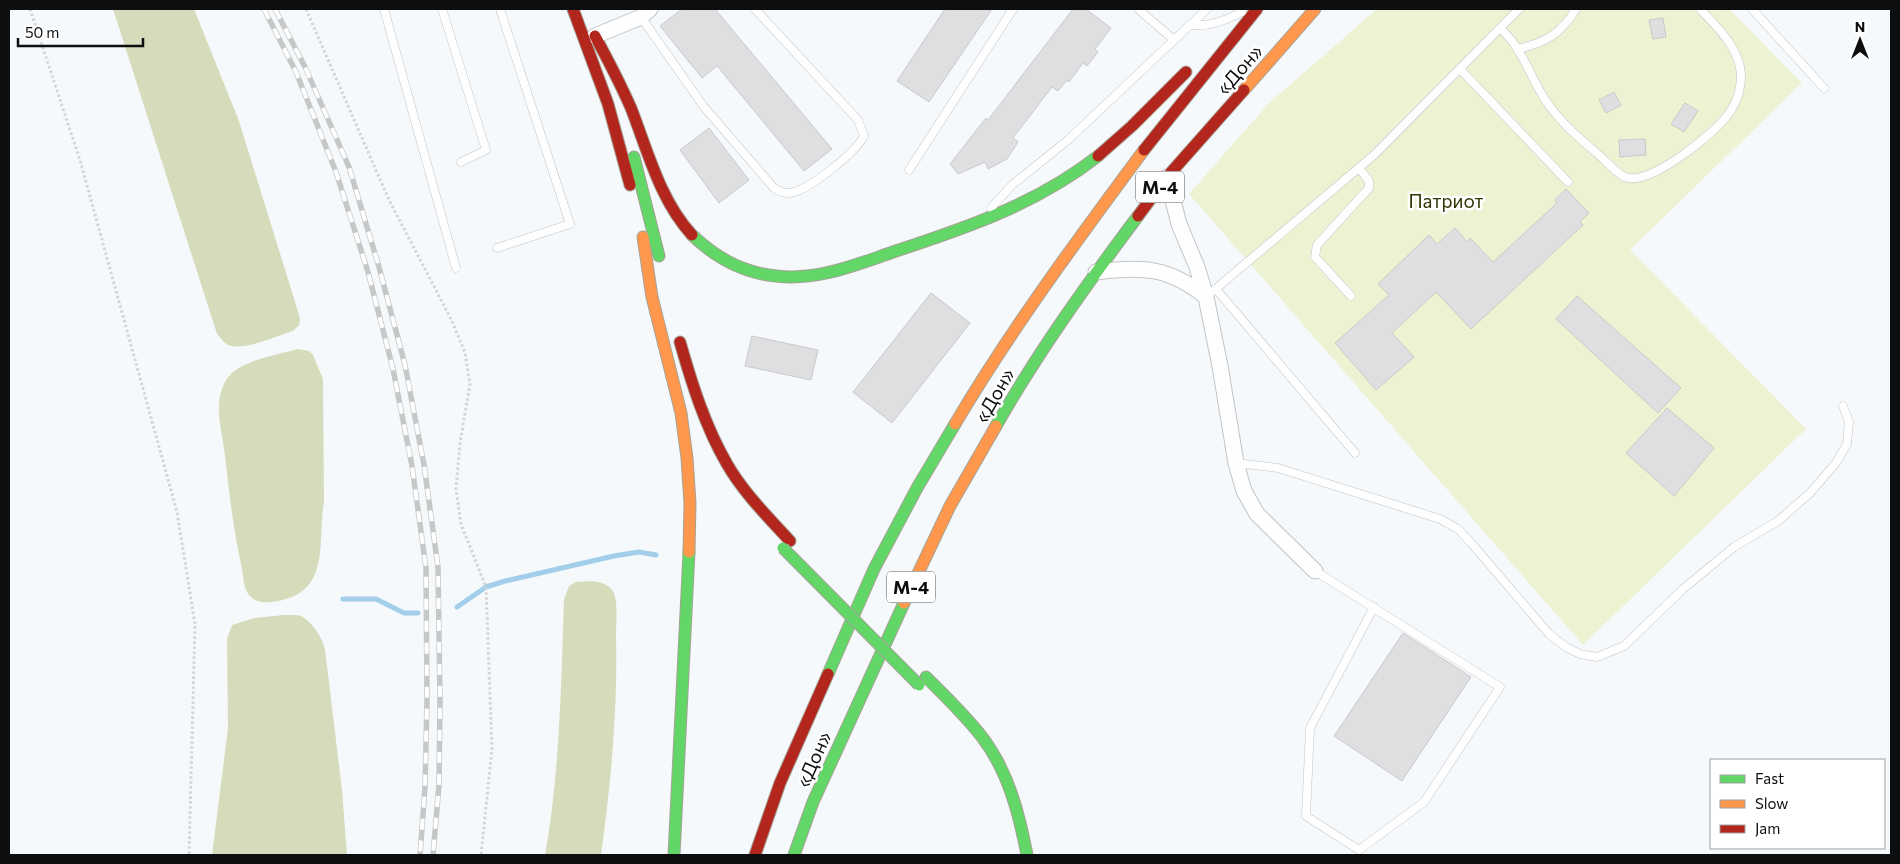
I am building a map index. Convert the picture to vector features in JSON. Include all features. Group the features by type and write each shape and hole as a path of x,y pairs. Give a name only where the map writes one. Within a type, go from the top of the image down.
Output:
{"main road":[{"path":"573,9 617,78 663,192 672,210 688,231 722,260 756,273 797,277 847,267 978,223 1031,201 1072,175 1131,128 1192,66"},
{"path":"582,9 643,237 694,413 718,470 738,499 787,545 922,681 968,720 983,738 1008,782 1019,813 1028,855"},
{"path":"1217,41 1253,9"},
{"name":"«Дон»","path":"755,855 780,783 874,569 916,488 990,365 1065,256 1148,145 1257,9"},
{"name":"«Дон»","path":"794,855 813,802 879,654 950,506 1022,379 1096,272 1167,177 1315,9"},
{"path":"590,38 625,126 662,270"},
{"path":"643,237 652,297 680,413 687,458 690,503 688,589 674,855"},
{"path":"676,326 702,410 727,464 787,545"},
{"path":"922,681 942,710"},
{"path":"1006,817 1016,855"}],"street":[{"path":"590,38 645,13"},
{"path":"1167,177 1179,224 1211,293 1220,366 1236,462 1244,491 1257,514 1315,570"},
{"path":"1096,272 1132,269 1164,272 1211,293"}],"lane":[{"path":"384,9 456,268"},
{"path":"442,9 486,150 461,162"},
{"path":"497,248 570,224 500,9"},
{"path":"645,13 704,107 774,188 789,193 822,176 860,144 864,136 858,120 755,9"},
{"path":"909,170 1013,9"},
{"path":"1138,9 1173,39"},
{"path":"978,223 1012,185 1068,140 1207,9"},
{"path":"1189,25 1210,26 1221,23 1248,9"},
{"path":"1355,453 1211,293 1374,156 1519,9"},
{"path":"1518,49 1533,46 1553,37 1576,9"},
{"path":"1500,28 1518,49 1547,102 1575,134 1626,177 1634,179 1666,166 1726,118 1735,103 1740,88 1741,73 1737,58 1729,42 1700,9"},
{"path":"1752,9 1824,88"},
{"path":"1460,69 1568,182"},
{"path":"1351,296 1315,256 1317,245 1369,188 1368,181 1359,168"},
{"path":"1236,462 1278,468 1440,519 1458,529 1549,634 1566,647 1580,654 1597,657 1624,646 1691,583 1734,547 1778,521 1810,493 1836,463 1847,444 1850,422 1843,406"},
{"path":"1315,570 1500,687 1424,802 1359,850 1306,816 1310,728 1374,608"}],"path":[{"path":"30,9 80,160 177,512 195,624 190,855"},
{"path":"306,9 389,200 452,321 465,353 470,384 460,442 456,489 461,524 486,587 492,749 481,855"}],"green space":[{"path":"113,9 194,9 239,121 300,318 299,325 293,331 252,345 243,346 228,345 217,334"},
{"name":"Патриот","path":"1377,9 1729,9 1802,83 1630,250 1806,429 1583,645 1189,194 1269,103"},
{"path":"298,349 309,351 313,355 323,379 324,501 318,566 313,579 304,590 291,598 263,602 250,597 244,584 233,523 220,424 220,399 226,380 232,373 259,359"},
{"path":"591,581 610,587 614,593 616,608 615,718 611,773 601,855 545,855 557,760 564,599 569,586 576,582"},
{"path":"284,615 301,616 309,622 322,640 325,649 342,790 347,855 212,855 228,728 227,639 232,625 254,618"}],"building":[{"path":"682,9 715,9 832,149 804,171 717,66 702,78 660,26"},
{"path":"945,9 992,9 929,102 897,81"},
{"path":"1073,9 1086,9 1111,28 1095,49 1098,52 1087,66 1083,63 1069,82 1067,80 1058,91 1052,87 1013,138 1018,142 1007,159 988,169 985,162 958,174 950,164 986,118 988,120"},
{"path":"1663,18 1666,37 1653,39 1649,20"},
{"path":"1614,92 1621,105 1606,113 1599,100"},
{"path":"1685,103 1698,111 1684,132 1671,124"},
{"path":"709,128 749,180 719,203 680,150"},
{"path":"1645,139 1646,155 1620,157 1619,140"},
{"path":"1566,189 1589,213 1580,222 1583,225 1471,329 1436,292 1392,333 1414,357 1376,390 1335,343 1389,295 1378,284 1429,235 1437,244 1455,228 1467,242 1470,238 1493,262 1557,203 1555,200"},
{"path":"931,293 970,323 892,423 853,392"},
{"path":"1577,296 1681,388 1658,413 1556,319"},
{"path":"752,336 818,350 811,380 745,366"},
{"path":"1667,408 1714,448 1674,496 1626,453"},
{"path":"1403,633 1471,677 1402,781 1334,736"}],"waterway":[{"path":"457,607 486,587 505,581 614,556 639,552 656,555"},
{"path":"343,599 376,599 404,613 418,613"}],"railway":[{"path":"264,9 296,72 336,172 368,272 393,369 412,466 426,568 427,702 425,787 420,855"},
{"path":"275,9 305,67 349,167 379,267 405,365 424,465 438,567 439,785 433,855"}],"traffic: fast":[{"path":"692,235 720,257 752,272 791,277 821,274 850,267 974,224 1000,213 1050,188 1098,156"},
{"path":"634,157 659,256"},
{"path":"996,426 1064,319 1138,216"},
{"path":"828,674 874,569 917,488 955,424"},
{"path":"783,548 919,685"},
{"path":"674,855 689,552"},
{"path":"794,855 813,802 904,603"},
{"path":"926,677 969,721 982,737 999,764 1016,808 1027,855"}],"traffic: slow":[{"path":"1244,90 1315,9"},
{"path":"955,424 1022,319 1144,150"},
{"path":"643,237 652,297 681,413 690,503 689,552"},
{"path":"904,603 950,506 996,426"}],"traffic: jam":[{"path":"573,9 608,104 630,185"},
{"path":"1144,150 1257,9"},
{"path":"595,36 631,108 663,191 671,207 692,235"},
{"path":"1098,156 1132,126 1186,72"},
{"path":"1138,216 1167,177 1244,90"},
{"path":"680,342 694,389 719,450 733,474 748,494 790,541"},
{"path":"755,855 780,783 828,674"}]}
